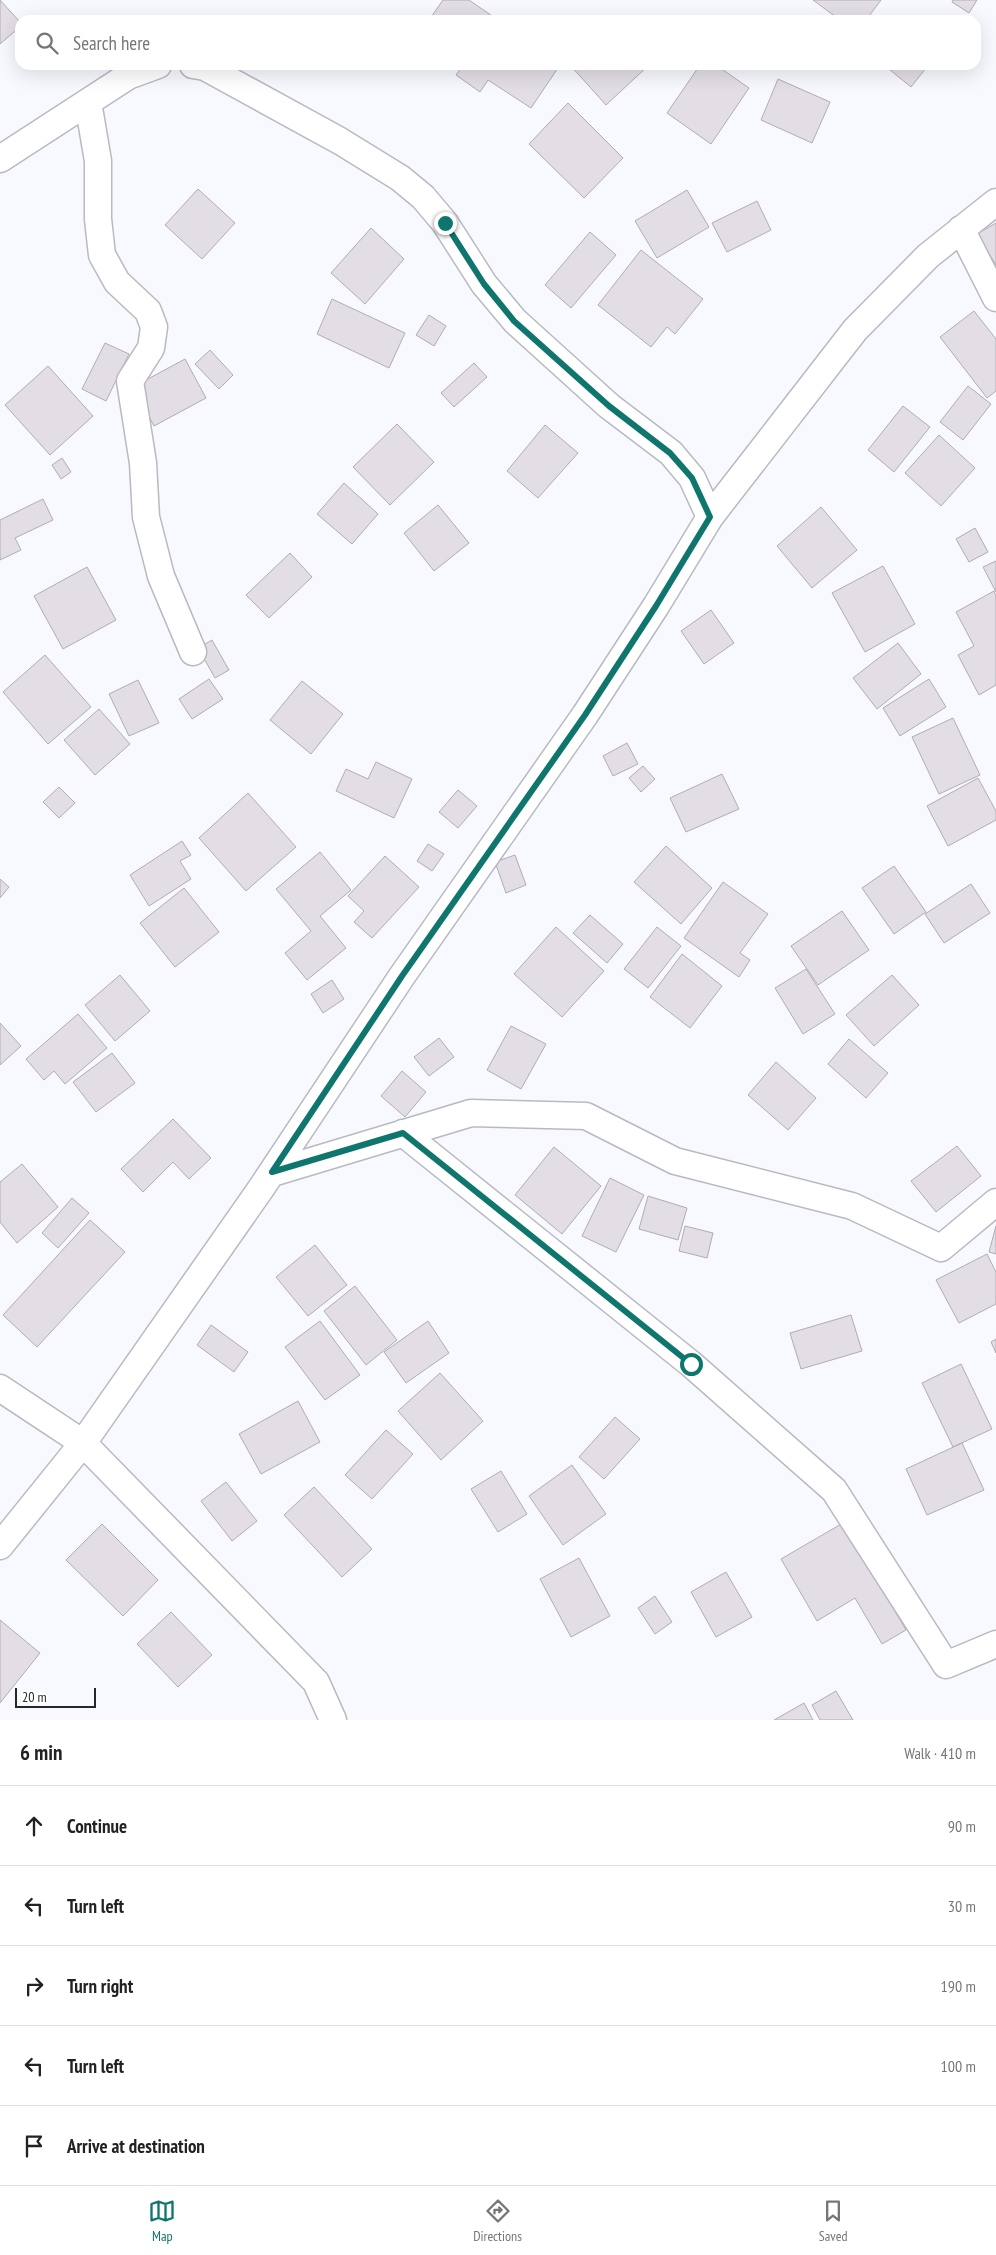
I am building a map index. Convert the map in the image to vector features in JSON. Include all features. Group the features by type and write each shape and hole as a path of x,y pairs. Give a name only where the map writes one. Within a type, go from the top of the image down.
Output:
{"street":[{"path":"0,159 128,76 144,70"},
{"path":"210,70 340,141 400,178 423,197 445,223 484,284 514,321 609,406 670,453 692,478 710,517"},
{"path":"88,102 98,161 98,219 102,255 117,282 148,311 154,326 151,348 130,381 143,463 146,517 161,576 193,652"},
{"path":"0,1546 83,1443 272,1172 402,976 585,715 656,606 710,517 855,330 928,256 996,202"},
{"path":"961,230 996,298"},
{"path":"272,1172 471,1113 586,1116 675,1161 852,1206 941,1248 996,1202"},
{"path":"403,1133 691,1364 834,1490 946,1665 996,1644"},
{"path":"0,1388 83,1443 316,1682 333,1720"}],"building":[{"path":"0,0 15,16 15,31 0,44"},
{"path":"443,0 469,0 491,15 432,15"},
{"path":"813,0 881,0 870,15 833,15"},
{"path":"953,0 977,0 969,13 952,2"},
{"path":"460,70 557,70 531,108 488,80 480,92 456,75"},
{"path":"574,70 644,70 606,105"},
{"path":"697,70 723,70 749,88 711,144 667,113"},
{"path":"890,70 924,70 911,87"},
{"path":"778,79 830,102 812,143 761,120"},
{"path":"568,103 623,158 584,198 529,144"},
{"path":"198,189 235,223 202,259 165,225"},
{"path":"687,190 709,227 657,258 635,221"},
{"path":"757,201 771,230 727,252 712,223"},
{"path":"996,223 996,265 977,234"},
{"path":"371,228 404,259 365,304 331,273"},
{"path":"590,232 616,255 571,308 545,285"},
{"path":"641,250 703,299 675,334 667,327 651,347 598,305"},
{"path":"332,299 405,333 389,368 317,334"},
{"path":"974,311 996,339 996,391 987,398 940,337"},
{"path":"429,315 446,326 434,346 416,335"},
{"path":"105,343 129,354 106,401 82,389"},
{"path":"210,350 233,375 219,389 195,364"},
{"path":"185,359 206,398 154,426 133,387"},
{"path":"474,363 487,377 454,407 441,393"},
{"path":"48,366 93,416 50,455 5,405"},
{"path":"968,386 991,404 963,440 940,422"},
{"path":"903,406 930,427 894,472 868,450"},
{"path":"397,424 434,462 390,505 353,467"},
{"path":"545,425 578,453 538,498 507,471"},
{"path":"939,435 975,468 941,506 905,473"},
{"path":"62,458 71,472 61,479 52,465"},
{"path":"344,483 378,514 352,544 317,514"},
{"path":"43,499 53,520 15,538 21,550 0,560 0,520"},
{"path":"438,505 469,543 434,571 404,533"},
{"path":"821,507 857,550 812,588 777,546"},
{"path":"975,528 988,552 969,562 956,539"},
{"path":"290,553 312,577 269,618 246,595"},
{"path":"996,561 996,592 983,567"},
{"path":"883,566 915,624 865,652 832,593"},
{"path":"87,567 116,620 63,649 34,596"},
{"path":"994,591 996,596 996,685 979,695 958,655 974,646 956,612"},
{"path":"711,610 734,643 704,664 681,631"},
{"path":"212,640 229,670 215,678 198,648"},
{"path":"898,643 921,674 877,709 853,678"},
{"path":"45,655 91,707 48,744 3,692"},
{"path":"209,679 223,699 192,719 179,699"},
{"path":"929,679 946,707 900,736 883,708"},
{"path":"138,680 159,723 129,736 109,694"},
{"path":"302,681 343,714 311,754 270,720"},
{"path":"99,709 130,744 95,775 64,740"},
{"path":"953,718 980,775 939,794 912,737"},
{"path":"627,743 638,764 613,776 603,756"},
{"path":"376,762 412,779 394,818 336,791 346,769 368,779"},
{"path":"643,766 655,779 641,792 629,778"},
{"path":"722,774 739,809 686,832 670,798"},
{"path":"978,778 996,811 996,820 948,846 927,806"},
{"path":"59,787 75,803 59,818 43,802"},
{"path":"458,790 477,806 458,828 439,812"},
{"path":"248,793 296,847 246,891 199,838"},
{"path":"182,841 191,855 180,861 191,879 149,906 130,875"},
{"path":"428,844 444,854 432,871 417,861"},
{"path":"666,846 712,888 681,924 634,882"},
{"path":"320,852 351,890 320,916 346,948 307,980 285,953 311,931 276,889"},
{"path":"515,855 526,885 506,893 495,862"},
{"path":"385,856 419,887 372,938 354,922 364,911 348,896"},
{"path":"894,866 926,912 894,934 862,888"},
{"path":"0,879 9,887 0,898"},
{"path":"723,882 768,914 740,953 750,960 739,977 684,938"},
{"path":"971,884 990,913 944,943 925,914"},
{"path":"184,888 219,932 175,967 140,923"},
{"path":"842,911 869,950 818,985 791,946"},
{"path":"590,915 623,944 607,963 573,933"},
{"path":"556,927 604,971 562,1017 514,974"},
{"path":"657,927 681,946 648,988 624,969"},
{"path":"682,954 722,986 690,1028 650,997"},
{"path":"806,969 835,1014 803,1034 775,988"},
{"path":"120,975 150,1011 115,1041 85,1005"},
{"path":"892,975 919,1005 874,1046 846,1015"},
{"path":"332,980 344,999 323,1013 311,994"},
{"path":"78,1014 107,1048 65,1084 54,1071 44,1080 26,1059"},
{"path":"0,1023 21,1046 0,1065"},
{"path":"511,1026 546,1044 521,1089 487,1070"},
{"path":"439,1038 454,1057 429,1076 414,1057"},
{"path":"849,1039 888,1073 866,1098 828,1064"},
{"path":"112,1053 135,1083 96,1112 73,1082"},
{"path":"776,1062 816,1098 788,1130 748,1095"},
{"path":"402,1071 426,1092 405,1117 381,1096"},
{"path":"173,1119 211,1158 189,1179 173,1162 143,1192 121,1169"},
{"path":"957,1146 981,1176 936,1212 911,1181"},
{"path":"554,1147 601,1186 562,1234 515,1195"},
{"path":"22,1164 58,1207 17,1243 0,1222 0,1182"},
{"path":"610,1178 644,1195 616,1252 582,1236"},
{"path":"648,1196 687,1208 678,1240 639,1229"},
{"path":"72,1198 89,1213 58,1248 42,1233"},
{"path":"90,1220 125,1252 37,1347 3,1315"},
{"path":"685,1226 713,1233 707,1258 679,1251"},
{"path":"996,1226 996,1254 989,1252"},
{"path":"315,1245 347,1285 308,1316 276,1277"},
{"path":"987,1254 996,1272 996,1304 959,1323 936,1280"},
{"path":"355,1286 397,1340 366,1365 324,1311"},
{"path":"851,1315 862,1351 801,1369 790,1333"},
{"path":"320,1321 360,1375 325,1400 285,1347"},
{"path":"428,1321 449,1353 406,1383 384,1352"},
{"path":"211,1325 248,1352 234,1372 197,1345"},
{"path":"996,1339 996,1353 991,1342"},
{"path":"961,1364 992,1429 953,1447 922,1383"},
{"path":"440,1373 483,1421 441,1460 398,1411"},
{"path":"298,1401 320,1442 261,1474 239,1434"},
{"path":"615,1417 640,1439 604,1479 579,1457"},
{"path":"386,1430 413,1454 372,1499 345,1475"},
{"path":"962,1443 984,1490 927,1515 906,1469"},
{"path":"572,1465 606,1514 563,1545 529,1496"},
{"path":"501,1471 527,1514 498,1532 471,1489"},
{"path":"226,1482 257,1521 232,1541 201,1501"},
{"path":"314,1487 372,1549 342,1577 284,1515"},
{"path":"843,1523 906,1630 882,1644 855,1598 817,1621 781,1559"},
{"path":"102,1524 158,1580 123,1616 66,1560"},
{"path":"579,1558 610,1616 571,1637 540,1579"},
{"path":"726,1572 752,1617 716,1637 691,1592"},
{"path":"655,1596 672,1622 655,1634 638,1608"},
{"path":"171,1612 212,1655 178,1687 137,1644"},
{"path":"0,1620 40,1653 0,1703"},
{"path":"836,1691 853,1720 820,1720 812,1705"},
{"path":"804,1703 813,1720 774,1720"}],"route":[{"path":"445,223 484,284 514,321 609,406 670,453 692,478 710,517 656,606 585,715 336,1072 272,1172 403,1133 691,1364"}]}
